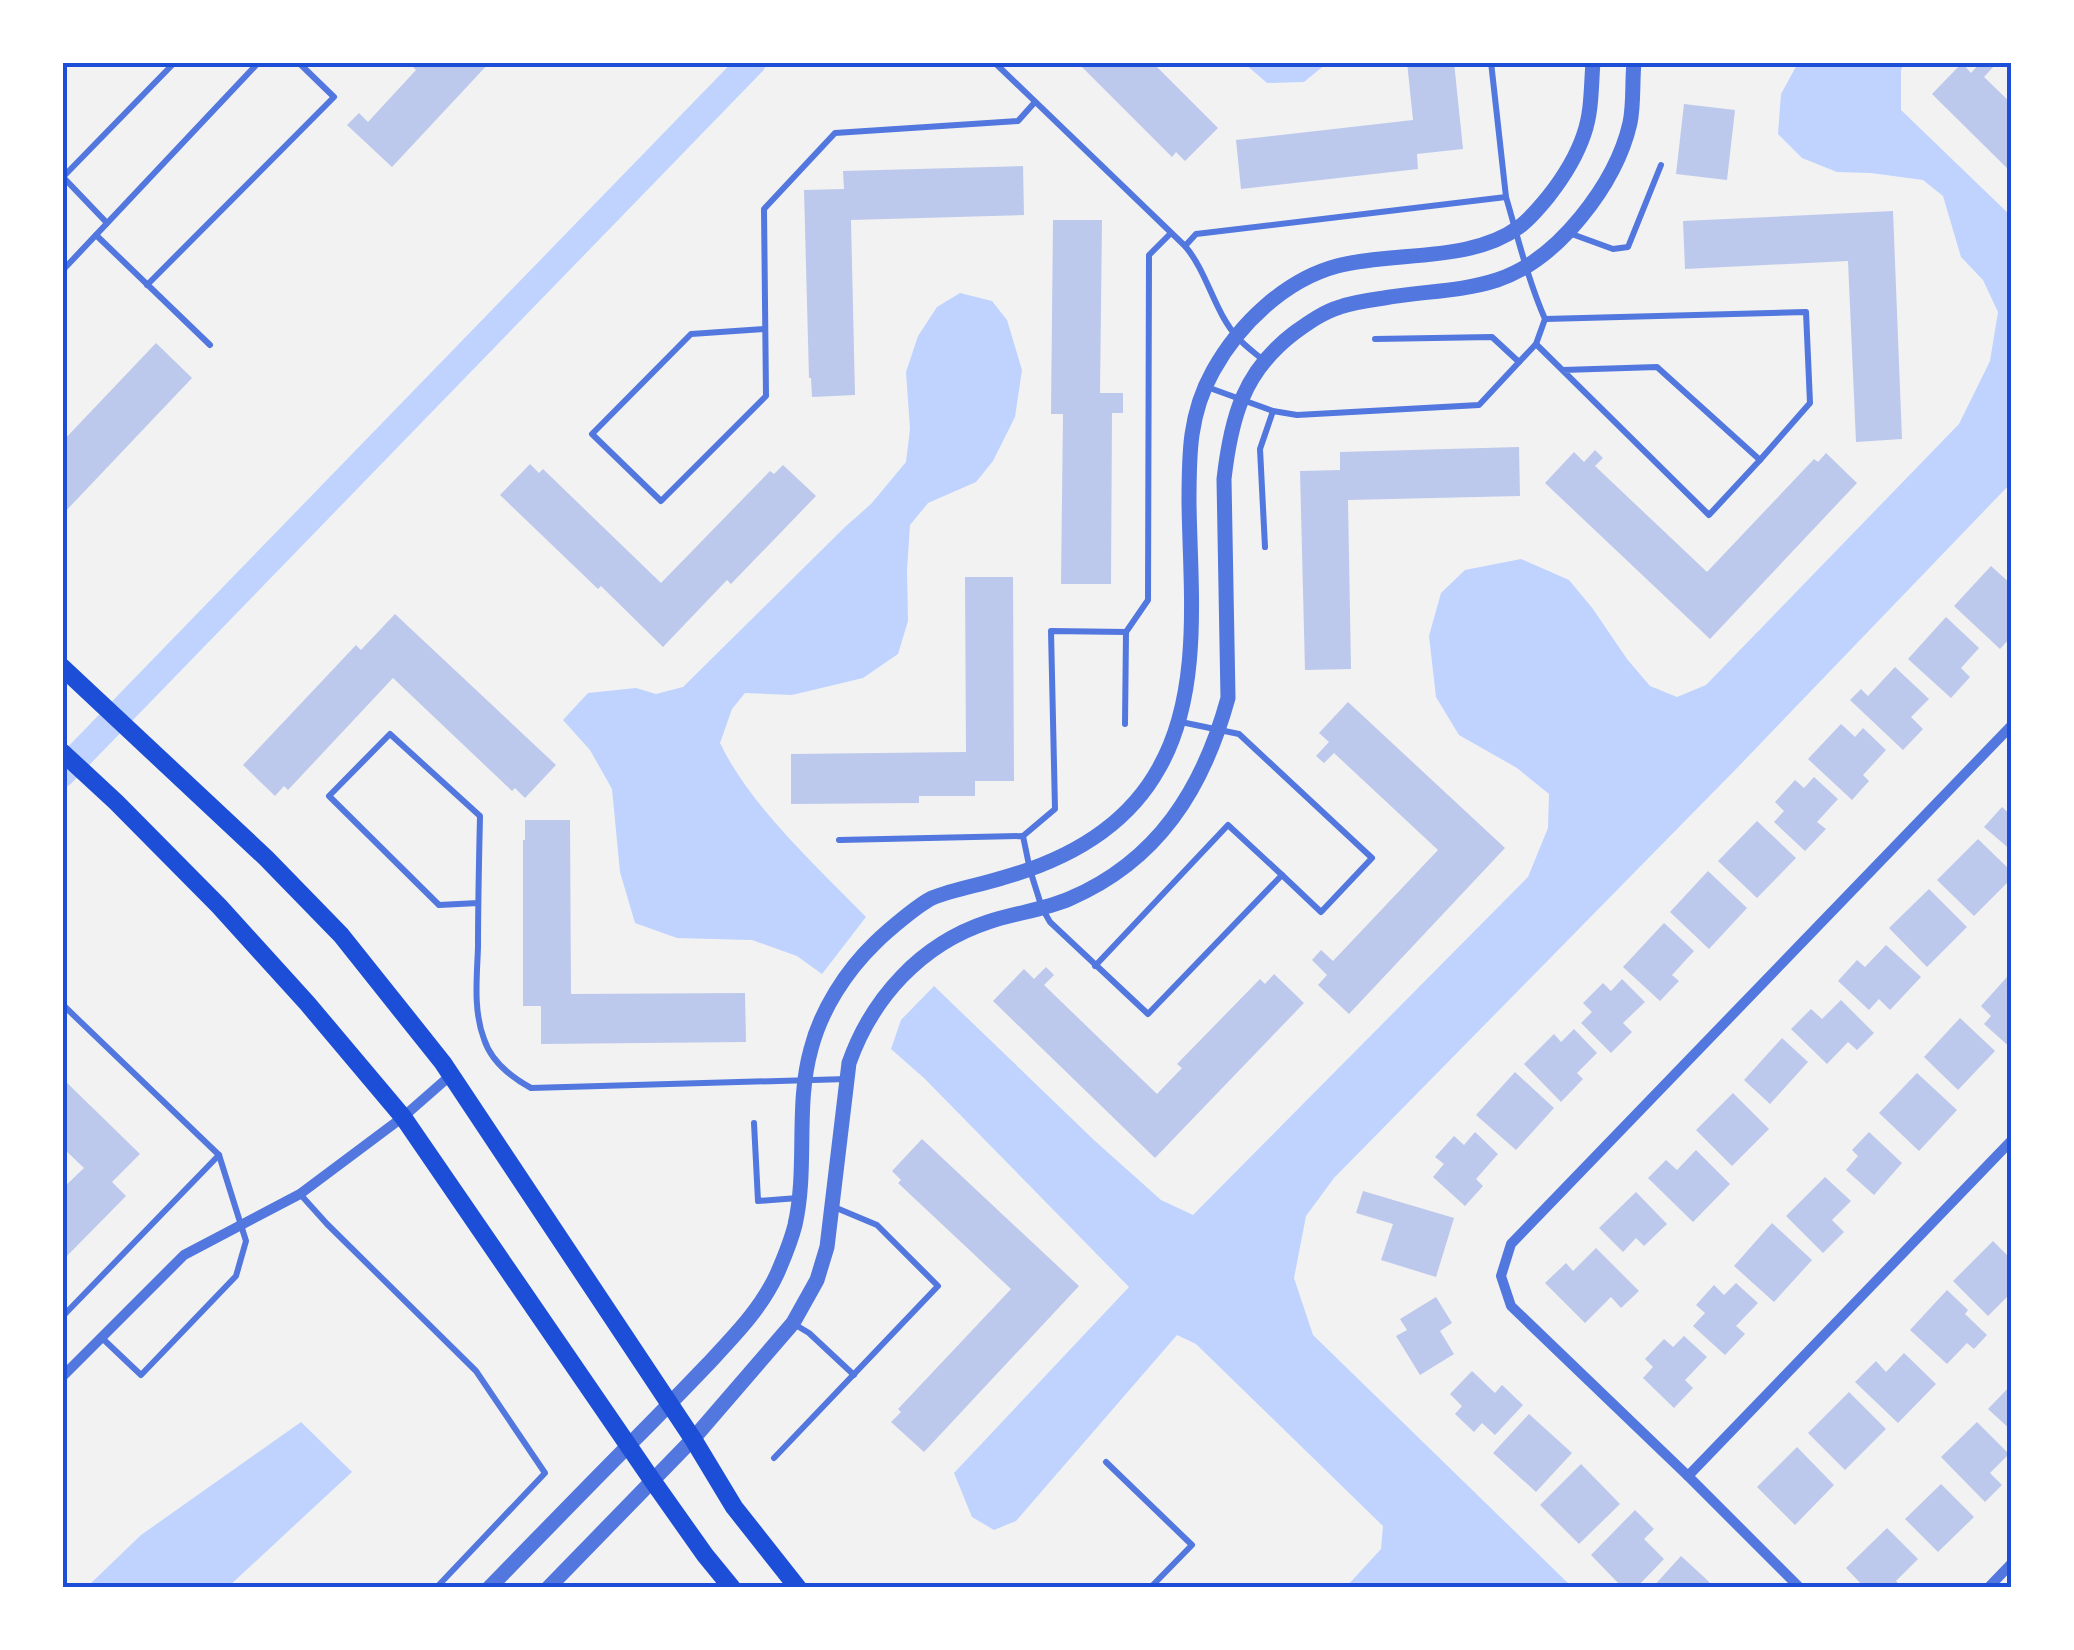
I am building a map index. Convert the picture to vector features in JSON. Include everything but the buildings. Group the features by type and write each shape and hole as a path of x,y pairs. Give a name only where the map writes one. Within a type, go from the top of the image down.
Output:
{"main road":[{"path":"65,669 266,858 341,935 452,1075 734,1507 798,1588"},
{"path":"62,752 219,906 403,1116 628,1446 732,1588"}],"street":[{"path":"490,1588 670,1404 750,1319 765,1296 794,1227 810,1050 842,981 876,942 930,899 1030,870 1069,853 1118,822 1161,766 1178,722 1190,665 1188,445 1206,386 1236,336 1279,296 1303,280 1335,267 1452,252 1516,230 1534,214 1569,169 1590,112 1593,62"},
{"path":"548,1588 693,1439 793,1323 817,1280 827,1248 849,1063 859,1035 876,1007 906,971 944,943 986,922 1068,900 1105,880 1167,828 1200,775 1220,729 1228,698 1224,479 1228,443 1241,399 1264,360 1311,320 1338,307 1500,280 1547,253 1598,196 1620,156 1630,122 1634,62"},
{"path":"1800,1588 1511,1306 1501,1276 1511,1244 2012,725"},
{"path":"62,1377 184,1254 300,1194 452,1075"},
{"path":"1688,1476 2012,1140"},
{"path":"1988,1588 2012,1563"}],"lane":[{"path":"108,224 63,177 175,62"},
{"path":"62,271 259,62"},
{"path":"148,285 334,97 298,62"},
{"path":"994,62 1185,246 1198,262 1236,336 1264,360"},
{"path":"1206,386 1273,411 1297,415 1479,405 1536,344 1545,320 1531,286 1506,197 1491,62"},
{"path":"765,329 691,334 592,434 662,501 766,396 764,209 834,133 1018,121 1035,102"},
{"path":"1568,233 1613,249 1628,247 1661,165"},
{"path":"1185,246 1196,234 1506,197"},
{"path":"1125,724 1126,632 1148,600 1149,255 1170,233"},
{"path":"96,235 210,345"},
{"path":"1536,344 1710,514 1810,403 1806,312 1545,320"},
{"path":"1375,339 1492,337 1519,362"},
{"path":"1563,370 1657,368 1760,460"},
{"path":"1265,547 1260,449 1273,411"},
{"path":"839,840 1023,836 1055,809 1050,632 1126,632"},
{"path":"1096,966 1228,825 1321,912 1372,858 1239,734 1178,722"},
{"path":"478,903 440,905 329,796 390,734 480,816 477,1006 484,1041 514,1079 531,1088 847,1080"},
{"path":"1023,836 1030,870 1050,922 1148,1014 1282,875"},
{"path":"62,1004 219,1154 246,1241 236,1276 141,1375 102,1338"},
{"path":"754,1123 758,1202 799,1198"},
{"path":"62,1318 219,1154"},
{"path":"300,1194 476,1371 545,1473 436,1588"},
{"path":"774,1458 938,1286 877,1225 832,1207"},
{"path":"793,1323 854,1375"},
{"path":"1106,1462 1192,1545 1150,1588"}],"water":[{"path":"1244,63 1327,63 1304,82 1267,83"},
{"path":"1798,63 1904,63 1901,110 2011,216 2011,483 1334,1178 1306,1216 1294,1278 1313,1335 1572,1587 1346,1587 1381,1549 1383,1526 1196,1344 1177,1335 1016,1521 994,1530 972,1517 954,1473 1129,1287 891,1049 901,1020 934,986 1161,1200 1193,1215 1528,877 1548,828 1549,794 1517,768 1459,735 1436,697 1429,636 1441,593 1465,570 1521,559 1569,580 1650,686 1677,697 1706,685 1959,424 1990,361 1998,312 1983,280 1961,257 1943,196 1923,180 1837,172 1802,158 1778,134 1781,94"},
{"path":"960,293 992,301 1007,320 1022,370 1015,417 993,461 976,482 928,503 910,525 908,621 898,654 863,678 792,695 745,693 732,709 720,743 766,813 866,917 822,974 797,956 752,940 677,938 635,923 620,872 612,789 590,750 563,720 588,693 636,688 656,694 683,687 871,504 906,462 910,429 906,372 918,336 937,307"},
{"path":"301,1422 352,1472 228,1587 87,1587 141,1535"}],"waterway":[{"path":"62,773 752,62"}]}
